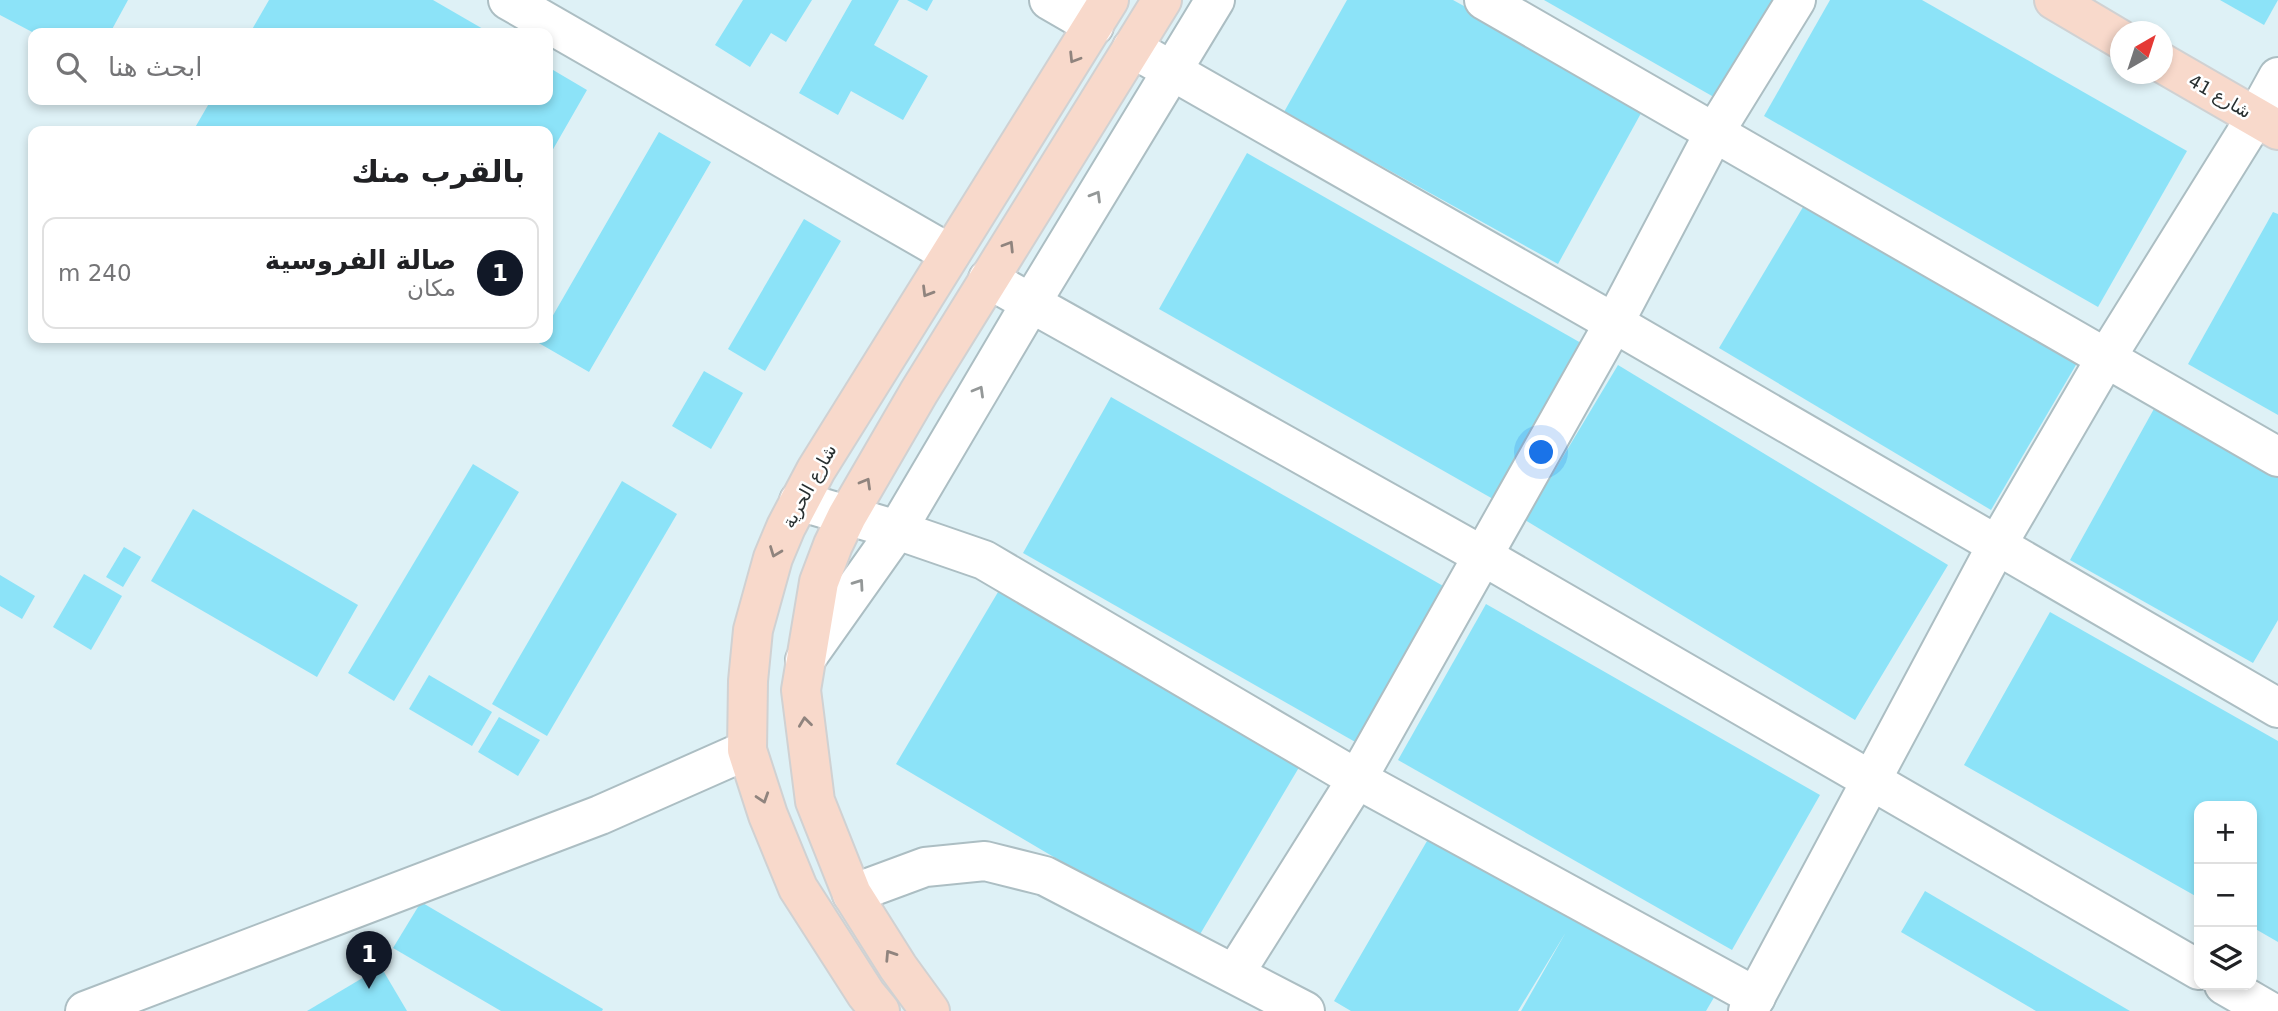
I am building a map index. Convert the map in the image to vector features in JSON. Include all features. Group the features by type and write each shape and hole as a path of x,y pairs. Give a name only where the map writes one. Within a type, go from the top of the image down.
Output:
{"main road":[{"path":"930,1011 898,967 852,894 815,800 801,690 819,582 847,516 919,392 1162,0"},
{"path":"2054,0 2110,32"},
{"name":"شارع الحرية","path":"880,1011 866,994 798,888 768,815 747,750 748,681 753,630 772,558 799,500 1102,13"},
{"name":"شارع 41","path":"2173,69 2267,123"}],"street":[{"path":"508,0 950,254"},
{"path":"1049,0 1102,13"},
{"path":"805,660 897,530 1031,303 1216,0"},
{"path":"1484,0 2278,457"},
{"path":"1235,973 1357,779 1614,323 1714,133 1797,0"},
{"path":"1132,48 1614,323 2278,708"},
{"path":"799,500 984,560 1357,779 1752,1004 1997,545 2106,358 2267,123 2278,77"},
{"path":"988,279 1483,556 2194,968"},
{"path":"85,1011 600,815 747,750"},
{"path":"852,894 925,867 985,861 1045,876 1305,1011"},
{"path":"2233,990 2269,1011"}],"building":[{"path":"0,0 128,0 113,28 28,30 0,15"},
{"path":"269,0 433,0 481,28 253,28"},
{"path":"743,0 812,0 786,42 771,33 750,67 715,45"},
{"path":"852,0 899,0 874,45 928,76 903,120 851,91 838,115 799,93"},
{"path":"907,0 933,0 927,11"},
{"path":"1347,0 1453,0 1645,106 1558,264 1284,112"},
{"path":"1544,0 1776,0 1719,100"},
{"path":"1830,0 1922,0 2187,151 2098,307 1764,116"},
{"path":"2220,0 2278,0 2264,25"},
{"path":"553,70 587,90 553,149 553,126 196,126 208,105 553,105"},
{"path":"659,132 711,162 589,372 539,343 553,343 553,315"},
{"path":"1247,153 1581,343 1493,499 1159,309"},
{"path":"1809,197 2080,358 1991,510 1719,348"},
{"path":"2273,212 2278,214 2278,415 2188,364"},
{"path":"804,219 841,241 765,371 728,349"},
{"path":"1618,365 1948,565 1855,720 1525,520"},
{"path":"704,371 743,393 711,449 672,426"},
{"path":"1111,397 1445,587 1357,743 1023,553"},
{"path":"2155,407 2278,477 2278,620 2253,663 2070,560"},
{"path":"473,464 519,492 394,701 348,673"},
{"path":"622,481 677,514 547,736 492,704"},
{"path":"193,509 358,605 317,677 151,581"},
{"path":"124,547 141,557 123,587 106,577"},
{"path":"84,574 122,596 91,650 53,627"},
{"path":"0,575 35,596 22,619 0,606"},
{"path":"1001,587 1301,764 1196,941 896,764"},
{"path":"1486,604 1820,795 1732,950 1398,760"},
{"path":"2050,612 2278,741 2278,942 2257,930 2257,801 2194,801 2194,895 1964,765"},
{"path":"429,675 492,712 472,746 409,709"},
{"path":"499,717 540,740 518,776 478,752"},
{"path":"1434,829 1716,994 1706,1011 1521,1011 1566,932 1518,1011 1351,1011 1334,1001"},
{"path":"1925,891 2130,1011 2036,1011 1901,932"},
{"path":"421,902 603,1009 602,1011 501,1011 393,948"},
{"path":"381,967 407,1011 307,1011"}],"place":[{"name":"صالة الفروسية","path":"369,989"}]}
